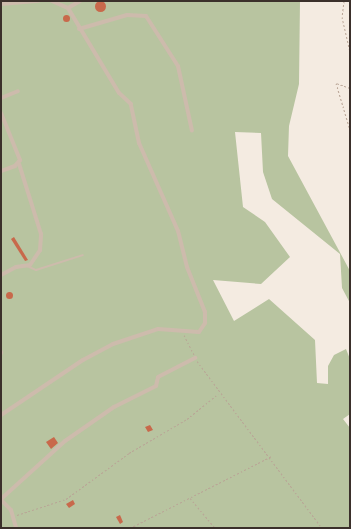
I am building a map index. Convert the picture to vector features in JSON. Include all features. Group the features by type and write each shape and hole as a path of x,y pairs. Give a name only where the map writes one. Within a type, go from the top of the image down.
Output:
{"street":[{"path":"1,4 39,1"},
{"path":"1,415 82,360 112,344 158,328 199,332 204,328 202,300 187,267 178,231 139,143 131,104 119,92 79,29 68,8 52,1"},
{"path":"68,8 80,1"},
{"path":"79,29 127,15 146,16 178,66 192,132"},
{"path":"1,98 18,91"},
{"path":"1,113 20,156 19,164 40,234 34,262 1,275"},
{"path":"1,171 19,164"},
{"path":"16,528 13,516 1,499 61,444 114,407 156,386 158,377 195,358"}],"lane":[{"path":"26,265 36,270 82,254"}],"path":[{"path":"344,1 342,17 350,54"},
{"path":"350,88 336,83 350,130"},
{"path":"182,330 195,358 219,393 232,405 272,456 322,528"},
{"path":"13,516 66,499 129,453 187,419 219,393"},
{"path":"130,528 272,456"},
{"path":"190,497 215,528"}],"green space":[{"path":"1,1 300,1 299,84 289,126 288,156 350,271 350,303 342,288 340,254 272,199 263,172 261,133 235,132 243,207 265,222 290,257 261,284 213,280 234,321 269,299 315,340 317,383 328,384 328,366 334,355 346,349 350,359 350,414 343,419 350,428 350,528 1,528"}],"building":[{"path":"100,0 104,2 106,6 104,10 100,12 96,10 94,6 96,2"},
{"path":"66,14 69,15 69,21 66,22 63,21 62,18 63,15"},
{"path":"14,237 28,260 25,261 11,239"},
{"path":"9,291 12,292 12,298 9,299 6,298 5,295 6,292"},
{"path":"150,425 153,430 148,432 145,427"},
{"path":"54,437 58,443 51,449 46,442"},
{"path":"73,500 75,504 69,508 66,504"},
{"path":"120,515 123,522 120,524 116,517"}]}
